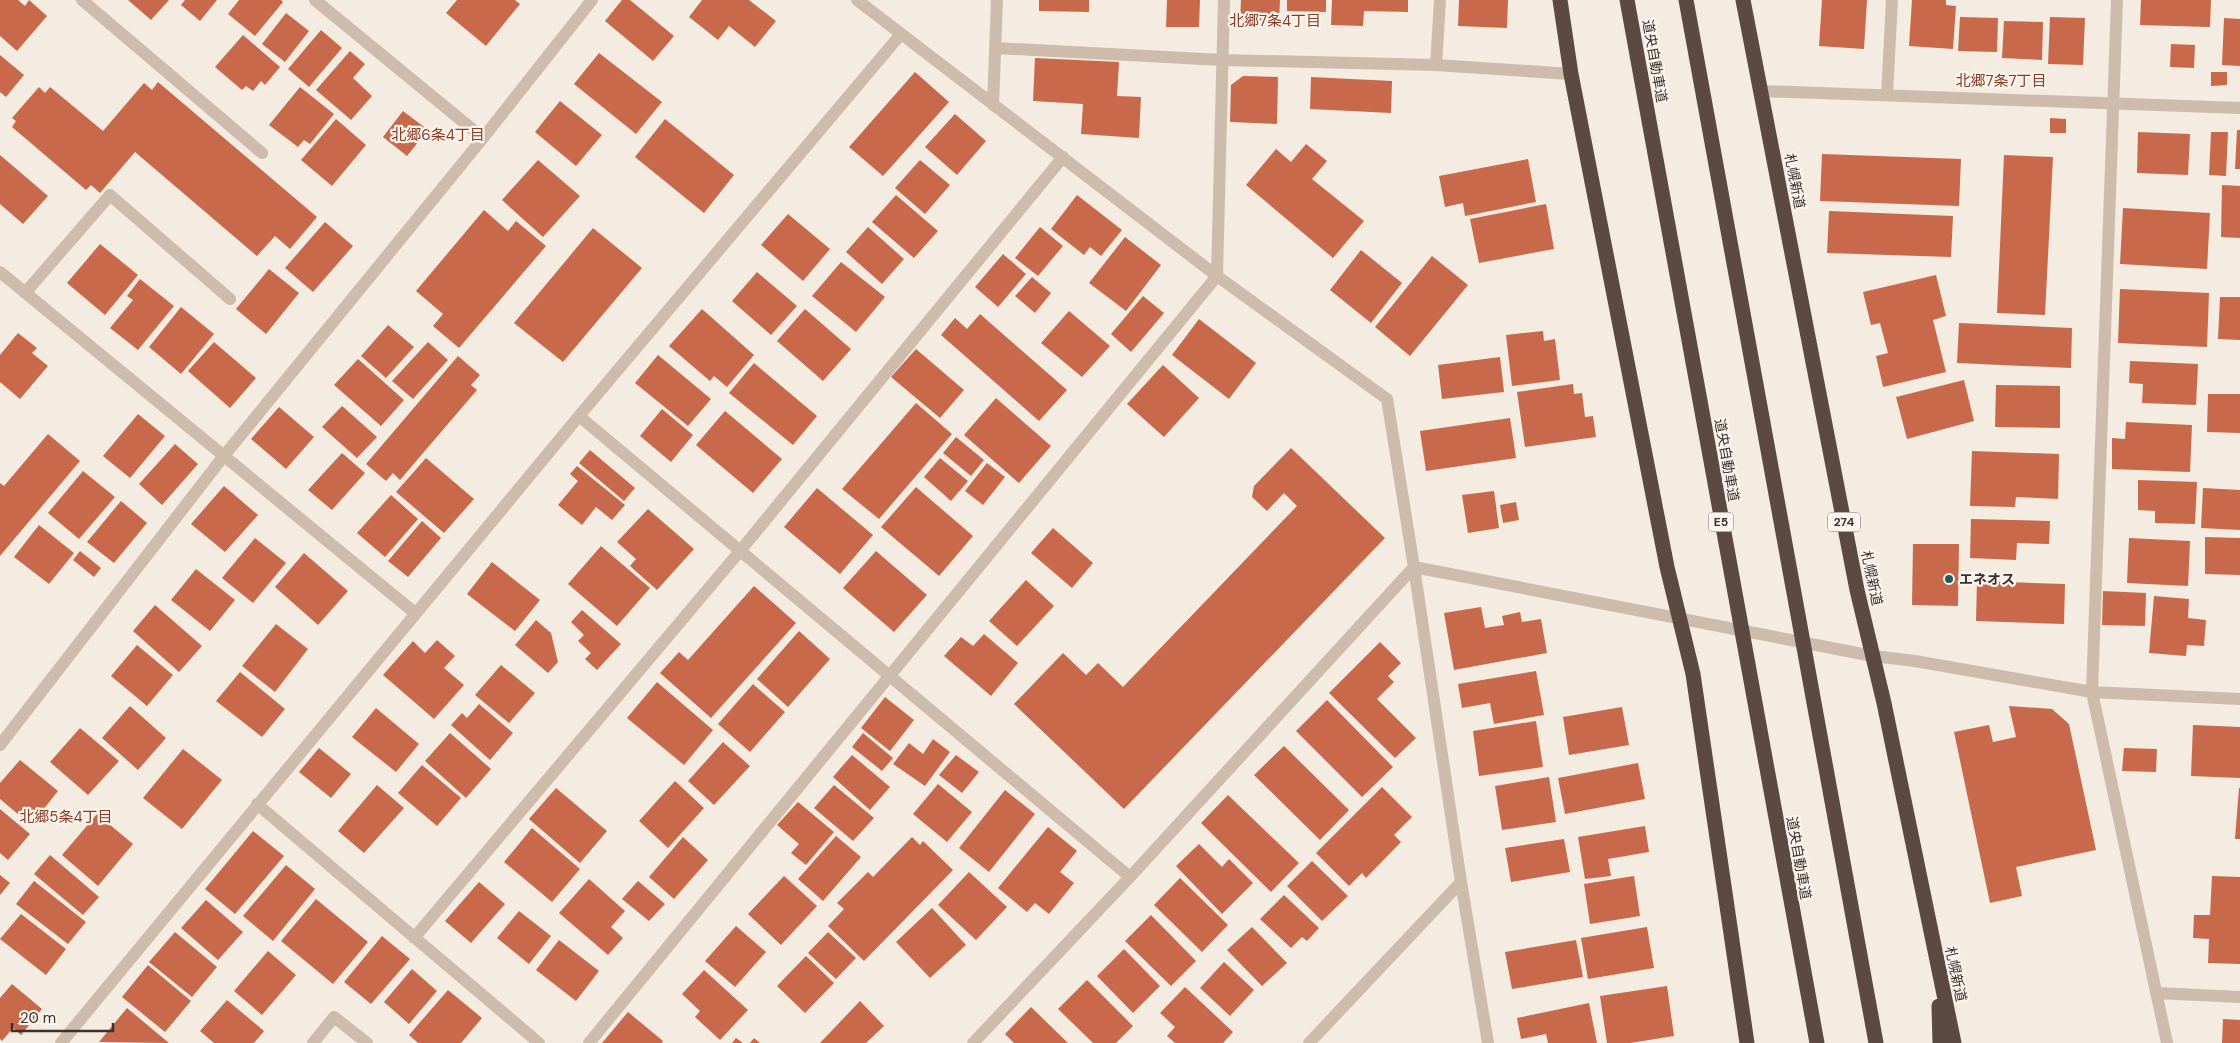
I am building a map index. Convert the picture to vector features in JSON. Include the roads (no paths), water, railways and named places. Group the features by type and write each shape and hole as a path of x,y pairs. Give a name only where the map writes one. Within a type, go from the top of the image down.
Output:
{"highway":[{"path":"1560,0 1571,74 1679,618 1693,674 1747,1043"},
{"name":"道央自動車道","path":"1627,0 1817,1043"},
{"path":"1686,0 1876,1043"},
{"name":"札幌新道","path":"1744,0 1857,590 1873,656 1954,1043"},
{"path":"1937,967 1940,1043"}],"street":[{"path":"82,0 262,153"},
{"path":"315,0 483,138"},
{"path":"0,745 223,457 483,138 592,0"},
{"path":"857,0 1217,276 1387,399 1461,882 1488,1043"},
{"path":"993,105 997,0"},
{"path":"590,1043 1217,276 1224,0"},
{"path":"1436,65 1440,0"},
{"path":"1887,95 1892,0"},
{"path":"2117,0 2092,692 2167,1043"},
{"path":"61,1043 579,416 901,34"},
{"path":"995,48 1222,60 1436,65 1571,74"},
{"path":"1761,91 2240,108"},
{"path":"414,938 740,551 1063,157"},
{"path":"25,293 110,195 230,299"},
{"path":"0,272 415,613"},
{"path":"579,416 1130,877"},
{"path":"1414,567 1873,656 1915,661 2092,692 2240,699"},
{"path":"973,1043 1130,877 1414,567"},
{"path":"257,804 539,1043"},
{"path":"1309,1043 1461,882"},
{"path":"2156,993 2240,997"},
{"path":"313,1043 334,1017 367,1043"}],"place":[{"name":"エネオス","path":"1949,579"}],"district":[{"name":"北郷7条4丁目","path":"1275,21"},
{"name":"北郷7条7丁目","path":"2001,81"},
{"name":"北郷6条4丁目","path":"438,135"},
{"name":"北郷5条4丁目","path":"66,817"}]}
